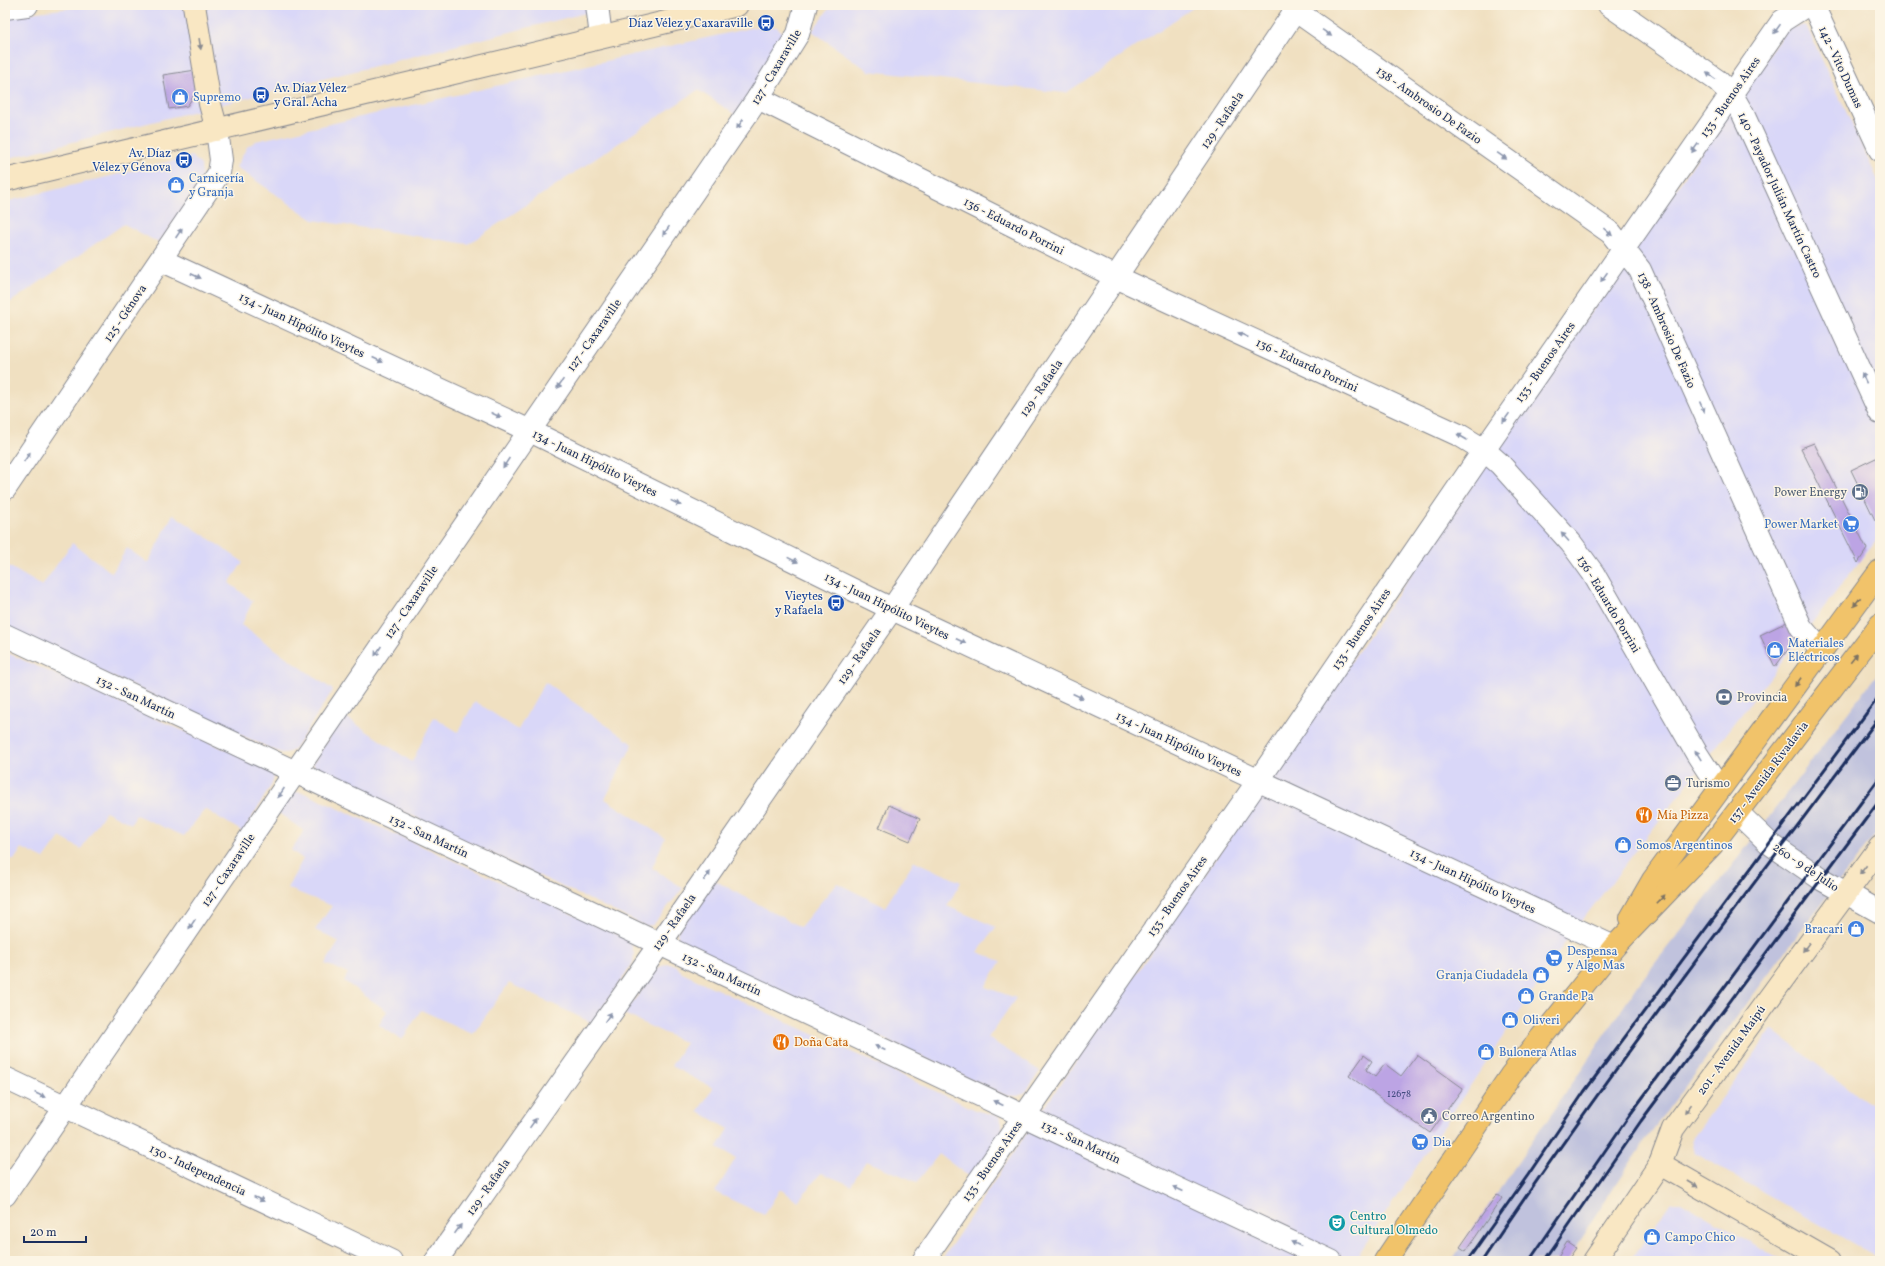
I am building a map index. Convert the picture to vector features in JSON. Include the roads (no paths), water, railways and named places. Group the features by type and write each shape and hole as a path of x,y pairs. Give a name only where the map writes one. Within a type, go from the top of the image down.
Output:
{"main road":[{"path":"194,5 210,104 217,130"},
{"path":"5,180 737,5"},
{"name":"137 - Avenida Rivadavia","path":"1614,947 1653,880 1820,650 1880,571"},
{"name":"137 - Avenida Rivadavia","path":"1385,1261 1511,1075 1614,947 1712,845 1738,813 1880,625"},
{"name":"201 - Avenida Maipú","path":"1594,1261 1660,1164 1673,1129 1880,847"},
{"path":"1660,1164 1829,1261"}],"street":[{"path":"5,8 27,5"},
{"path":"597,5 601,37"},
{"name":"127 - Caxaraville","path":"5,1195 528,430 758,98 798,34 806,5"},
{"name":"140 - Payador Julián Martín Castro","path":"1609,5 1718,81 1732,95 1743,114 1880,413"},
{"name":"133 - Buenos Aires","path":"923,1261 1258,781 1484,450 1782,21 1806,5"},
{"name":"142 - Vito Dumas","path":"1813,5 1880,150"},
{"name":"138 - Ambrosio De Fazio","path":"1297,8 1611,233 1624,248 1640,270 1801,627 1820,650"},
{"name":"129 - Rafaela","path":"436,1261 659,945 892,609 1297,8"},
{"name":"136 - Eduardo Porrini","path":"758,98 1116,277 1461,436 1484,450 1500,464 1571,543 1593,573 1697,754 1719,788"},
{"name":"125 - Génova","path":"5,489 161,260 218,173 222,160 217,130"},
{"name":"134 - Juan Hipólito Vieytes","path":"161,260 528,430 892,609 1614,947"},
{"name":"132 - San Martín","path":"5,636 1331,1261"},
{"name":"260 - 9 de Julio","path":"1738,813 1769,843 1821,879 1880,912"},
{"name":"130 - Independencia","path":"5,1078 391,1261"}],"railway":[{"path":"1467,1261 1528,1175 1584,1092 1880,695"},
{"path":"1482,1261 1529,1191 1627,1054 1880,716"},
{"path":"1529,1261 1629,1116 1880,777"},
{"path":"1544,1261 1641,1121 1880,800"}],"place":[{"name":"Díaz Vélez y Caxaraville","path":"766,23"},
{"name":"Av. Díaz Vélez y Gral. Acha","path":"261,95"},
{"name":"Supremo","path":"180,97"},
{"name":"Av. Díaz Vélez y Génova","path":"184,160"},
{"name":"Carnicería y Granja","path":"176,185"},
{"name":"Power Energy","path":"1860,492"},
{"name":"Power Market","path":"1851,524"},
{"name":"Vieytes y Rafaela","path":"836,603"},
{"name":"Materiales Eléctricos","path":"1775,650"},
{"name":"Provincia","path":"1724,697"},
{"name":"Turismo","path":"1673,783"},
{"name":"Mía Pizza","path":"1644,815"},
{"name":"Somos Argentinos","path":"1623,845"},
{"name":"Bracari","path":"1856,929"},
{"name":"Despensa y Algo Mas","path":"1554,958"},
{"name":"Granja Ciudadela","path":"1541,975"},
{"name":"Grande Pa","path":"1526,996"},
{"name":"Oliveri","path":"1510,1020"},
{"name":"Doña Cata","path":"781,1042"},
{"name":"Bulonera Atlas","path":"1486,1052"},
{"name":"Correo Argentino","path":"1429,1116"},
{"name":"Dia","path":"1420,1142"},
{"name":"Centro Cultural Olmedo","path":"1337,1223"},
{"name":"Campo Chico","path":"1652,1237"}]}
